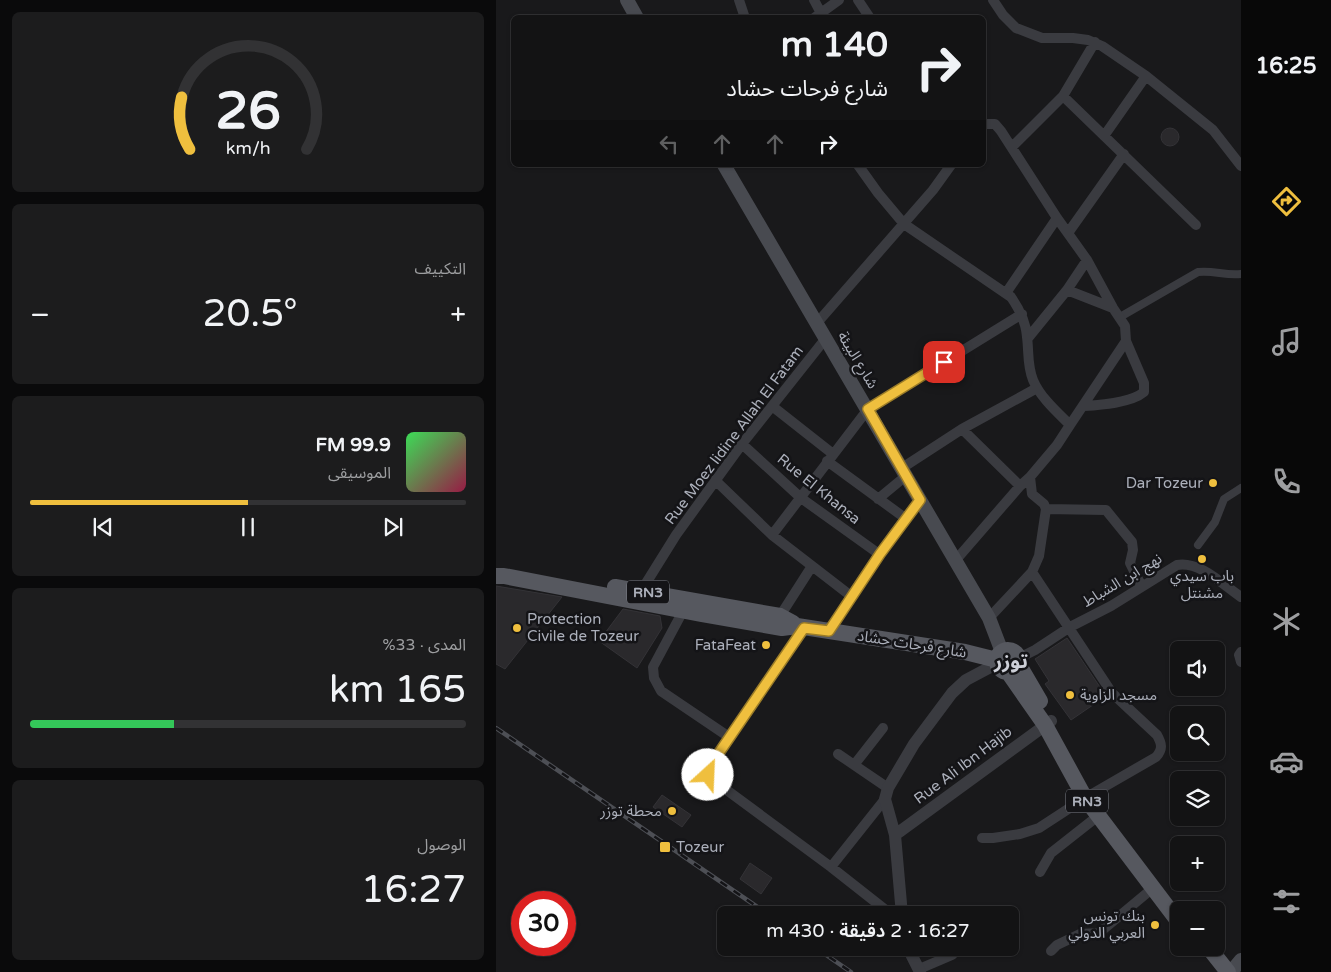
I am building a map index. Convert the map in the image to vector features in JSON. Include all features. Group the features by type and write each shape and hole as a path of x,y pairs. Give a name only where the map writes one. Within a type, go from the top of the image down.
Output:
{"main road":[{"path":"627,0 635,15"},
{"name":"شارع البيئة","path":"725,167 989,618 1007,662"},
{"name":"شارع فرحات حشاد","path":"496,568 509,568 703,608 782,628 800,627 829,631 965,652 1007,662"},
{"name":"شارع فرحات حشاد","path":"496,576 638,596 683,611 703,608 780,616 800,627"},
{"name":"RN3","path":"1007,662 1048,723 1098,816 1170,910"},
{"name":"RN3","path":"1088,796 1173,901"},
{"path":"1205,956 1218,972"},
{"path":"1216,956 1229,972 1241,960"}],"street":[{"path":"740,0 744,15"},
{"path":"814,0 820,15"},
{"path":"821,15 839,0"},
{"path":"858,0 868,15"},
{"path":"993,0 1012,24 1036,36 1048,39 1074,38 1096,42 1146,76 1214,130 1241,166"},
{"path":"1012,147 1063,96 1096,42"},
{"path":"1104,136 1146,76"},
{"path":"1063,96 1196,225"},
{"path":"986,124 990,123 999,127 1057,218 1087,260 1125,326 1126,341 1144,383 1144,392 1105,405 1084,406"},
{"path":"1068,233 1124,154"},
{"path":"859,167 878,194 904,224 1011,297 1022,314 1028,338 1029,367 1037,388 1070,425"},
{"path":"817,323 904,224 946,167"},
{"path":"1006,293 1057,218"},
{"path":"1028,338 1067,290 1087,260"},
{"path":"1120,317 1198,272 1238,274"},
{"path":"1067,290 1113,308"},
{"path":"772,535 868,409 1022,314"},
{"name":"Rue Moez lidine Allah El Fatam","path":"638,596 676,535 742,444 826,338"},
{"path":"955,561 1057,445 1126,341"},
{"path":"878,499 904,471 962,429 1037,388"},
{"path":"772,406 878,499 905,518"},
{"path":"962,429 1020,486"},
{"name":"Rue El Khansa","path":"742,444 801,498 880,554"},
{"path":"989,618 1032,572 1039,556 1046,509 1044,504 1032,494 1030,476"},
{"path":"716,480 772,535 851,596"},
{"path":"1198,545 1215,522 1224,499 1241,488"},
{"path":"829,631 905,518 920,500"},
{"path":"1046,509 1106,510 1132,542 1133,550 1130,563 1141,585"},
{"name":"نهج ابن الشباط","path":"1007,662 1035,650 1070,627 1111,606 1141,585 1177,565 1189,564 1198,567 1240,594"},
{"path":"780,616 812,566"},
{"path":"982,838 993,838 1033,830 1051,821 1088,796 1156,757 1162,748 1157,735 1112,693 1032,572"},
{"path":"683,611 655,662 653,667 654,678 662,691 729,737"},
{"path":"800,627 708,769 709,777 881,906"},
{"path":"1241,652 1238,655 1241,662"},
{"path":"831,867 886,793 914,744 952,693 966,680 1007,662"},
{"name":"Rue Ali Ibn Hajib","path":"895,835 1048,723"},
{"path":"854,765 884,728"},
{"path":"838,754 854,765 886,793 895,835 901,906"},
{"path":"1040,872 1051,853 1098,816"},
{"path":"1051,951 1057,945 1080,934 1099,933 1153,888"},
{"path":"912,956 919,971 952,956"}],"building":[{"path":"1166,128 1174,128 1179,133 1177,144 1166,146 1161,141 1161,133"},
{"name":"Protection Civile de Tozeur","path":"496,586 562,597 505,669 496,664"},
{"path":"623,609 660,616 662,628 637,668 599,641"},
{"path":"1067,638 1106,696 1071,720 1045,684 1049,681 1035,659"},
{"name":"محطة توزر","path":"662,795 691,815 682,827 653,807"},
{"path":"750,863 772,878 761,894 740,879"}],"railway":[{"path":"496,728 756,906"},
{"path":"828,956 851,972"}],"place":[{"name":"Dar Tozeur","path":"1213,483"},
{"name":"باب سيدي مشنتل","path":"1202,559"},
{"name":"Protection Civile de Tozeur","path":"517,628"},
{"name":"FataFeat","path":"766,645"},
{"name":"مسجد الزاوية","path":"1070,695"},
{"name":"محطة توزر","path":"672,811"},
{"name":"Tozeur","path":"665,847"},
{"name":"بنك تونس العربي الدولي","path":"1155,925"}],"district":[{"name":"توزر","path":"1011,661"}],"route":[{"path":"708,775 708,769 804,628 829,631 905,518 920,500 868,409 944,362"}]}
